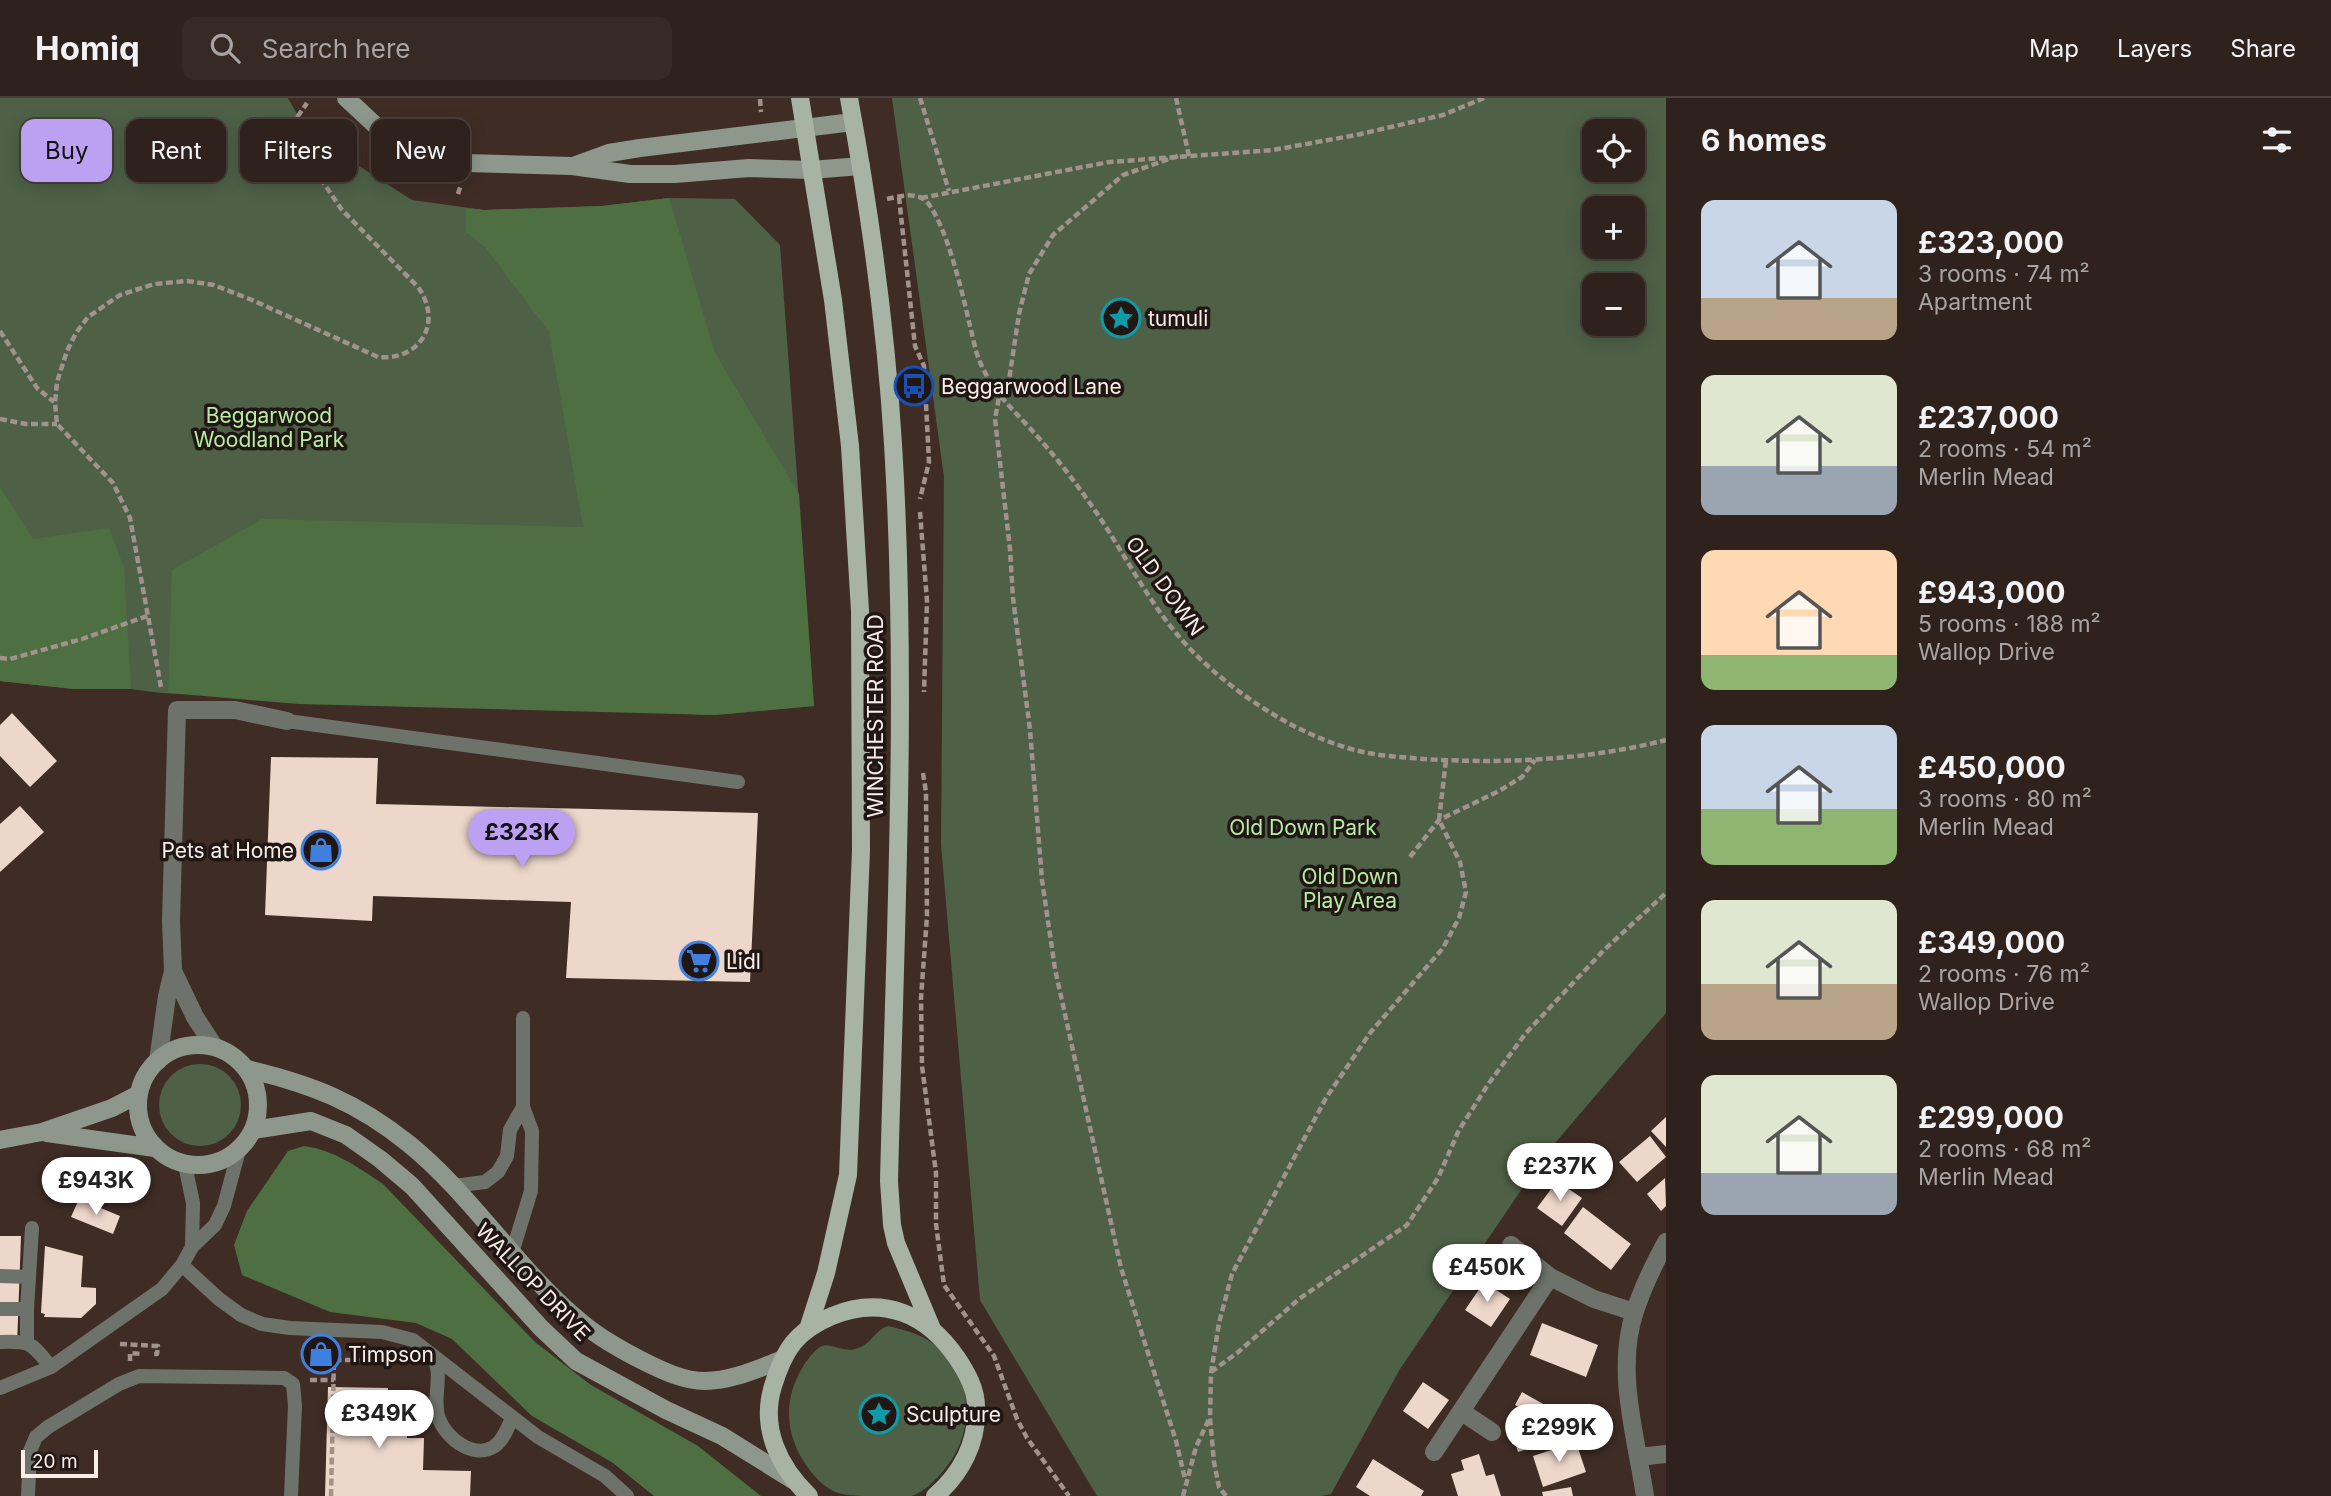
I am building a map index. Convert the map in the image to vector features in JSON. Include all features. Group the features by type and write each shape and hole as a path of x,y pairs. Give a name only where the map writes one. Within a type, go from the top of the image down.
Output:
{"main road":[{"name":"WINCHESTER ROAD","path":"800,98 833,300 850,446 860,611 861,850 848,1175 826,1273 810,1326"},
{"name":"WINCHESTER ROAD","path":"849,98 878,281 893,447 900,728 890,1192 896,1243 932,1329"},
{"path":"810,1496 793,1480 776,1453 770,1429 771,1392 781,1360 797,1338 810,1326 845,1311 875,1308 905,1313 932,1329 955,1354 973,1387 976,1405 972,1441 965,1460 939,1494"}],"street":[{"path":"346,98 375,125 412,146 467,163 572,166 630,174 675,174 749,167 811,170 861,166"},
{"path":"572,166 609,153 640,148 853,122"},
{"name":"WALLOP DRIVE","path":"137,1095 142,1081 158,1061 166,996 173,971 171,921 177,710 235,710 287,721"},
{"name":"WALLOP DRIVE","path":"173,971 195,1017 214,1046 231,1053 247,1069 296,1081 368,1115 410,1145 453,1186 546,1291 583,1324 617,1347 657,1368 692,1381 726,1379 781,1360"},
{"path":"158,1061 187,1047 214,1046"},
{"path":"0,1140 42,1132 112,1108 137,1095 144,1133 155,1148 170,1159 185,1165 207,1165 239,1150 253,1130 258,1098 247,1069"},
{"name":"WALLOP DRIVE","path":"253,1130 311,1121 346,1135 380,1158 412,1186 522,1308 576,1361 655,1405 722,1436 793,1480"},
{"path":"42,1132 155,1148"},
{"path":"1645,1496 1627,1374 1627,1354 1634,1312 1666,1242"},
{"path":"1511,1245 1550,1277 1594,1299 1634,1312"},
{"path":"1434,1452 1550,1277"},
{"path":"1462,1412 1492,1432"},
{"path":"1639,1457 1666,1454"}],"lane":[{"path":"287,721 738,782"},
{"path":"512,1253 531,1191 532,1131 523,1107 523,1018"},
{"path":"453,1186 485,1182 498,1172 508,1156 510,1130 523,1107"},
{"path":"0,1388 51,1367 162,1289 182,1265 192,1247 215,1225 224,1206 239,1150"},
{"path":"185,1165 192,1203 192,1247"},
{"path":"27,1341 32,1228"},
{"path":"182,1265 219,1299 242,1315 262,1324 290,1328 383,1332 413,1340 538,1437 605,1476 627,1496"},
{"path":"0,1276 29,1277"},
{"path":"0,1309 27,1309"},
{"path":"0,1342 27,1341 51,1367"},
{"path":"431,1353 438,1368 435,1400 438,1418 448,1434 462,1446 476,1451 497,1445 512,1418"},
{"path":"28,1496 29,1457 36,1437 109,1389 139,1376 284,1378 293,1384 291,1496"}],"path":[{"path":"920,98 948,191"},
{"path":"1176,98 1189,156"},
{"path":"887,199 916,195 920,198 1109,162 1273,150 1443,115 1484,98"},
{"path":"760,99 761,112"},
{"path":"161,687 150,615 130,518 113,483 57,424 55,403 60,370 67,351 88,317 120,295 155,284 187,281 214,285 378,357 401,355 419,342 426,332 429,320 425,297 418,286 342,210 323,182 300,137 298,116 307,103"},
{"path":"1178,156 1123,175 1053,235 1029,274 1019,314 1009,380 999,397 995,419 1013,598 1030,730 1042,880 1055,968 1121,1268 1176,1441 1185,1479"},
{"path":"899,197 915,346 924,366 929,462 919,495 927,601 923,699"},
{"name":"OLD DOWN","path":"920,198 926,201 934,214 946,244 964,299 979,361 999,397 1029,427 1091,504 1136,580 1177,634 1241,693 1294,726 1354,750 1384,755 1495,763 1631,749 1666,740"},
{"path":"0,331 37,388 55,403"},
{"path":"0,419 26,424 57,424"},
{"path":"0,658 10,659 82,639 150,615"},
{"path":"1410,857 1439,820 1499,791 1522,776 1536,759"},
{"path":"1226,1496 1219,1487 1214,1462 1210,1419 1211,1373 1219,1323 1232,1274 1326,1098 1370,1033 1443,948 1460,918 1465,891 1460,862 1439,820 1446,760"},
{"path":"922,769 926,792 927,916 921,998 922,1066 936,1173 936,1224 944,1285 994,1356 1017,1419 1027,1438 1069,1496"},
{"path":"1211,1373 1299,1299 1407,1225 1438,1178 1465,1121 1526,1033 1604,950 1666,893"},
{"path":"120,1344 158,1346 156,1354 130,1353 130,1361 140,1362"},
{"path":"331,1496 334,1360 380,1360"},
{"path":"1183,1496 1185,1479 1196,1447 1210,1419"}],"green space":[{"name":"Beggarwood Woodland Park","path":"0,98 288,98 301,119 240,119 240,182 357,182 357,165 371,174 371,182 384,182 412,200 484,210 602,206 669,198 735,199 780,245 814,706 715,715 161,693 131,689 74,689 0,681"},
{"name":"Old Down Park","path":"892,98 1666,98 1666,1013 1544,1156 1400,1369 1331,1494 1097,1496 980,1300 941,844 944,477"},
{"path":"669,198 715,353 799,494 814,706 715,715 299,704 168,693 172,570 262,519 583,527 549,332 485,247 466,232 466,208 484,210 602,206"},
{"path":"0,487 33,539 109,528 124,568 131,689 74,689 0,681"},
{"path":"192,1064 208,1064 223,1071 234,1082 241,1097 238,1121 229,1134 208,1146 192,1146 177,1139 166,1128 159,1113 159,1097 166,1082 177,1071"},
{"path":"304,1146 336,1155 383,1184 535,1342 591,1385 698,1446 761,1496 654,1496 613,1463 532,1416 452,1339 416,1323 330,1312 242,1275 234,1245 247,1211 288,1151"},
{"path":"888,1326 928,1340 955,1367 966,1401 962,1437 944,1470 929,1486 916,1494 846,1495 819,1481 796,1447 789,1420 792,1392 804,1365 819,1347 826,1345 857,1349"}],"building":[{"path":"12,713 57,761 30,787 0,756 0,725"},
{"path":"271,757 378,758 376,804 758,813 750,982 566,978 571,902 373,896 372,921 265,915"},
{"path":"20,806 44,832 0,872 0,824"},
{"path":"1666,1117 1666,1147 1651,1131"},
{"path":"1650,1136 1666,1157 1637,1182 1619,1162"},
{"path":"1665,1178 1666,1206 1661,1211 1647,1194"},
{"path":"1557,1181 1582,1198 1562,1226 1537,1208"},
{"path":"79,1199 120,1216 113,1234 71,1217"},
{"path":"1583,1207 1631,1244 1611,1270 1564,1233"},
{"path":"0,1236 21,1236 17,1346 0,1345"},
{"path":"45,1246 83,1256 81,1287 96,1288 96,1304 81,1318 44,1317 45,1314 41,1313"},
{"path":"1484,1282 1510,1299 1491,1327 1465,1310"},
{"path":"1542,1323 1598,1345 1586,1377 1530,1355"},
{"path":"1423,1382 1449,1400 1428,1429 1403,1411"},
{"path":"328,1387 388,1388 388,1401 408,1402 407,1438 424,1438 423,1470 471,1471 470,1496 325,1496"},
{"path":"1522,1392 1545,1405 1537,1417 1515,1405"},
{"path":"1547,1415 1554,1441 1518,1452 1512,1433 1525,1429 1523,1422"},
{"path":"1576,1442 1586,1472 1543,1487 1533,1456"},
{"path":"1479,1454 1486,1476 1494,1474 1501,1496 1458,1496 1451,1474 1464,1470 1461,1460"},
{"path":"1373,1459 1424,1491 1421,1496 1370,1496 1356,1487"},
{"path":"1571,1487 1573,1496 1543,1496 1542,1492"}],"place":[{"name":"tumuli","path":"1121,318"},
{"name":"Beggarwood Lane","path":"914,386"},
{"name":"Pets at Home","path":"321,850"},
{"name":"Lidl","path":"699,961"},
{"name":"Timpson","path":"321,1354"},
{"name":"Sculpture","path":"879,1414"}],"park label":[{"name":"Old Down Play Area","path":"1350,888"}]}
